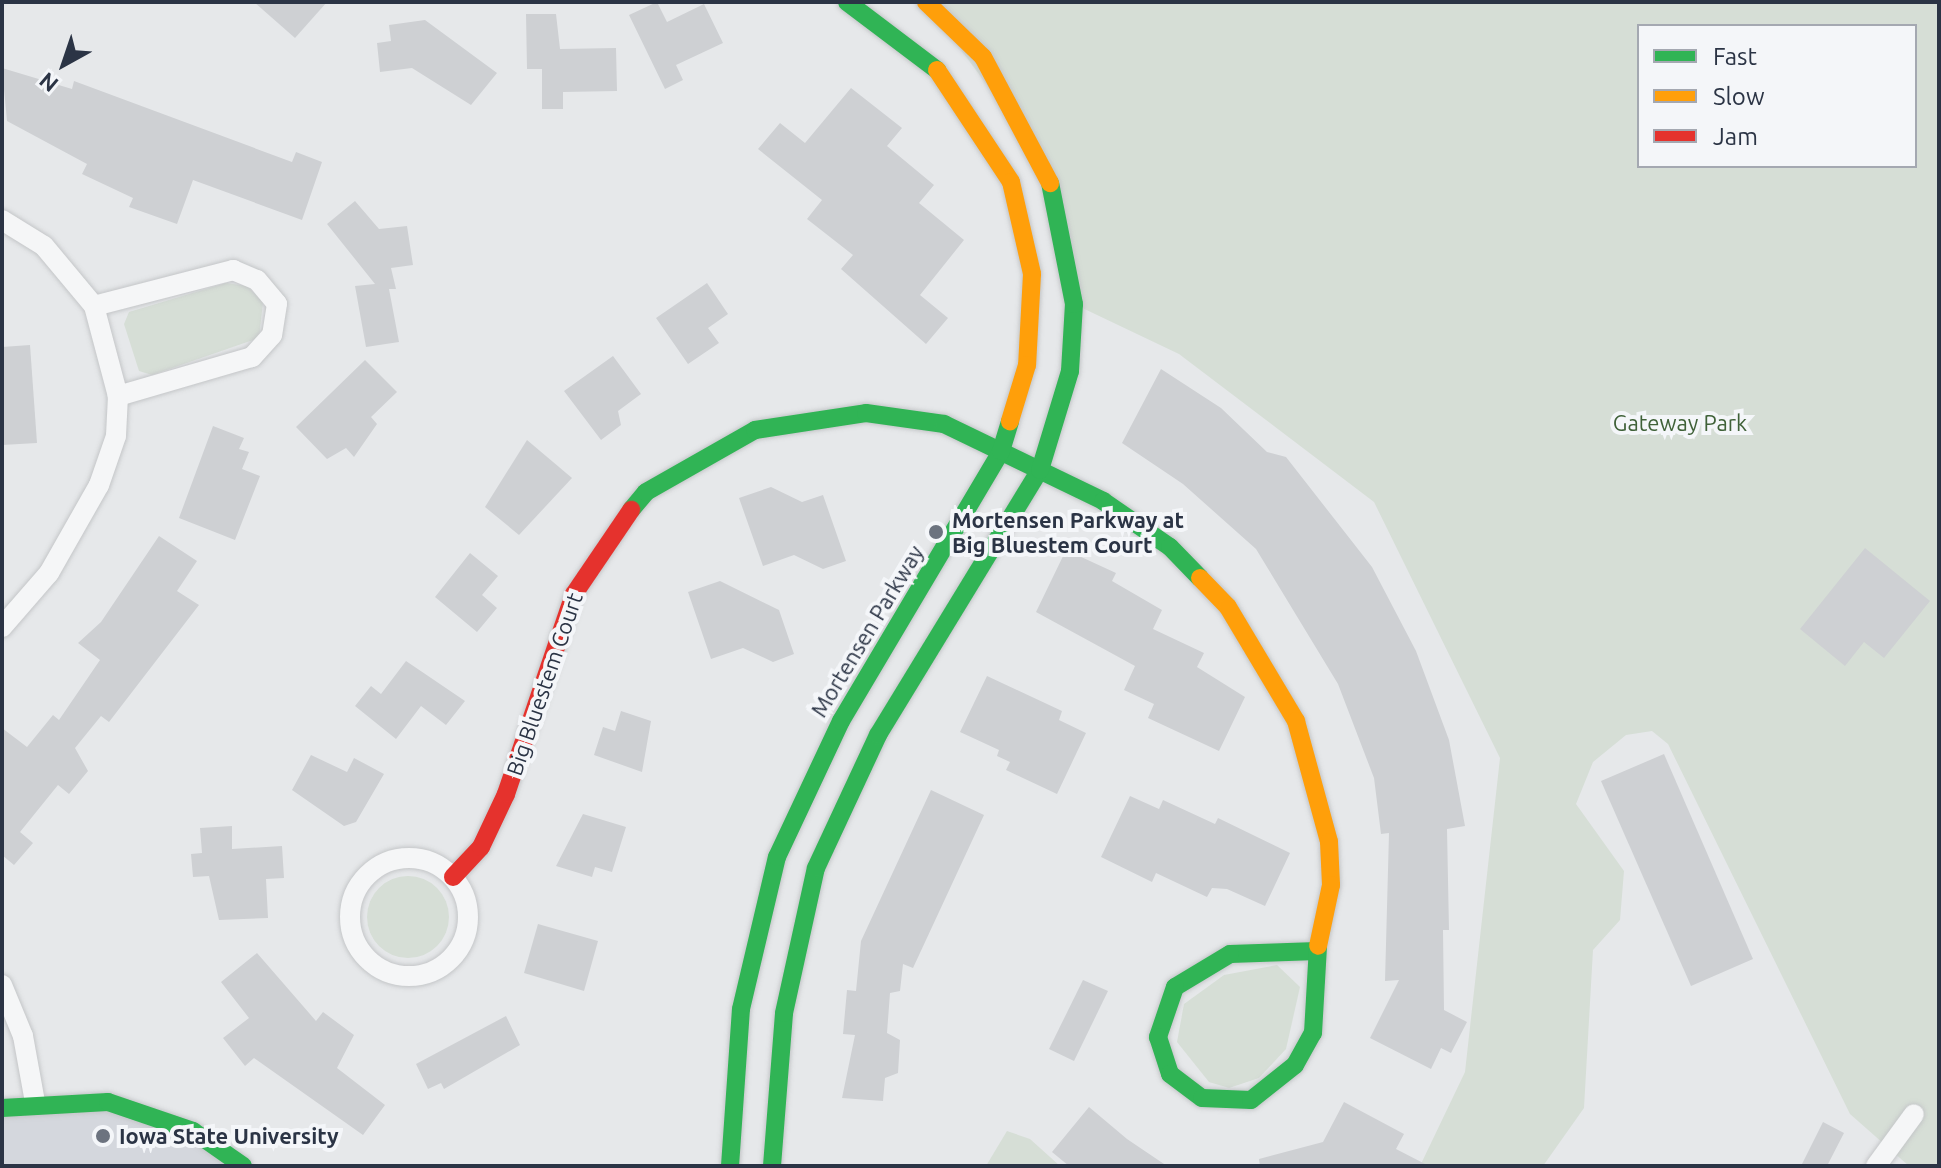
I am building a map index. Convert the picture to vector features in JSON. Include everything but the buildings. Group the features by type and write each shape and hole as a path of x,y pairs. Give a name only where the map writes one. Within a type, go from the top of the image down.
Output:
{"street":[{"name":"Mortensen Parkway","path":"730,1166 741,1009 777,857 841,721 1001,451 1027,365 1032,274 1011,182 946,77 847,2"},
{"path":"772,1166 784,1013 816,868 878,735 1040,470 1070,371 1074,304 1061,219 1019,109 983,57 926,2"},
{"path":"2,220 44,246 94,306 118,396 116,436 99,485 49,573 2,627"},
{"path":"94,306 233,270 257,280 277,304 272,335 252,357 118,396"},
{"name":"Big Bluestem Court","path":"453,877 481,847 506,794 574,594 601,545 646,492 755,430 816,418 866,413 944,424 1040,470 1170,547 1228,607 1271,670 1305,748 1329,842 1331,885 1317,951"},
{"path":"417,858 453,877 468,912 466,930 447,962 403,975 363,955 349,917 363,879 397,859 417,858"},
{"path":"1317,951 1313,1033 1274,1085 1251,1100 1223,1103 1202,1098 1170,1074 1158,1037 1175,987 1230,954 1317,951"},
{"path":"2,985 23,1036 35,1102"},
{"path":"2,1108 35,1102 108,1102 193,1131 243,1166"},
{"path":"1876,1166 1914,1114"}],"shaded area":[{"name":"Iowa State University","path":"108,1102 243,1166 2,1166 2,1108"}],"green space":[{"name":"Gateway Park","path":"926,2 1939,2 1939,1166 1909,1166 1850,1114 1668,744 1652,731 1626,735 1593,762 1576,804 1624,871 1620,920 1593,950 1584,1108 1543,1166 1420,1166 1465,1072 1500,758 1374,502 1179,354 1074,304 1047,167"},
{"path":"226,283 247,286 263,302 259,338 152,375 139,371 124,324 129,312"},
{"path":"400,876 416,876 431,883 442,894 449,917 446,933 437,946 416,958 400,958 385,951 374,940 367,925 367,909 374,894 385,883"},
{"path":"1277,965 1300,987 1286,1049 1259,1078 1229,1088 1209,1082 1177,1042 1184,1004 1224,975"},
{"path":"1007,1131 1030,1139 1060,1166 986,1166"}],"traffic: fast":[{"path":"847,2 937,70"},
{"path":"772,1166 784,1013 816,868 878,735 1040,470 1070,371 1074,304 1050,183"},
{"path":"631,510 646,492 755,430 866,413 944,424 1103,501 1170,547 1200,578"},
{"path":"730,1166 741,1009 777,857 841,721 1001,451 1010,421"},
{"path":"1317,951 1230,954 1175,987 1158,1037 1170,1074 1202,1098 1251,1100 1295,1065 1313,1033 1318,946"},
{"path":"2,1108 108,1102 193,1131 243,1166"}],"traffic: slow":[{"path":"926,2 983,57 1050,183"},
{"path":"937,70 1011,182 1032,274 1027,365 1010,421"},
{"path":"1200,578 1228,607 1296,721 1329,842 1331,885 1318,946"}],"traffic: jam":[{"path":"453,877 481,847 506,794 574,594 631,510"}],"place":[{"name":"Mortensen Parkway at Big Bluestem Court","path":"936,532"},
{"name":"Iowa State University","path":"103,1136"}]}
